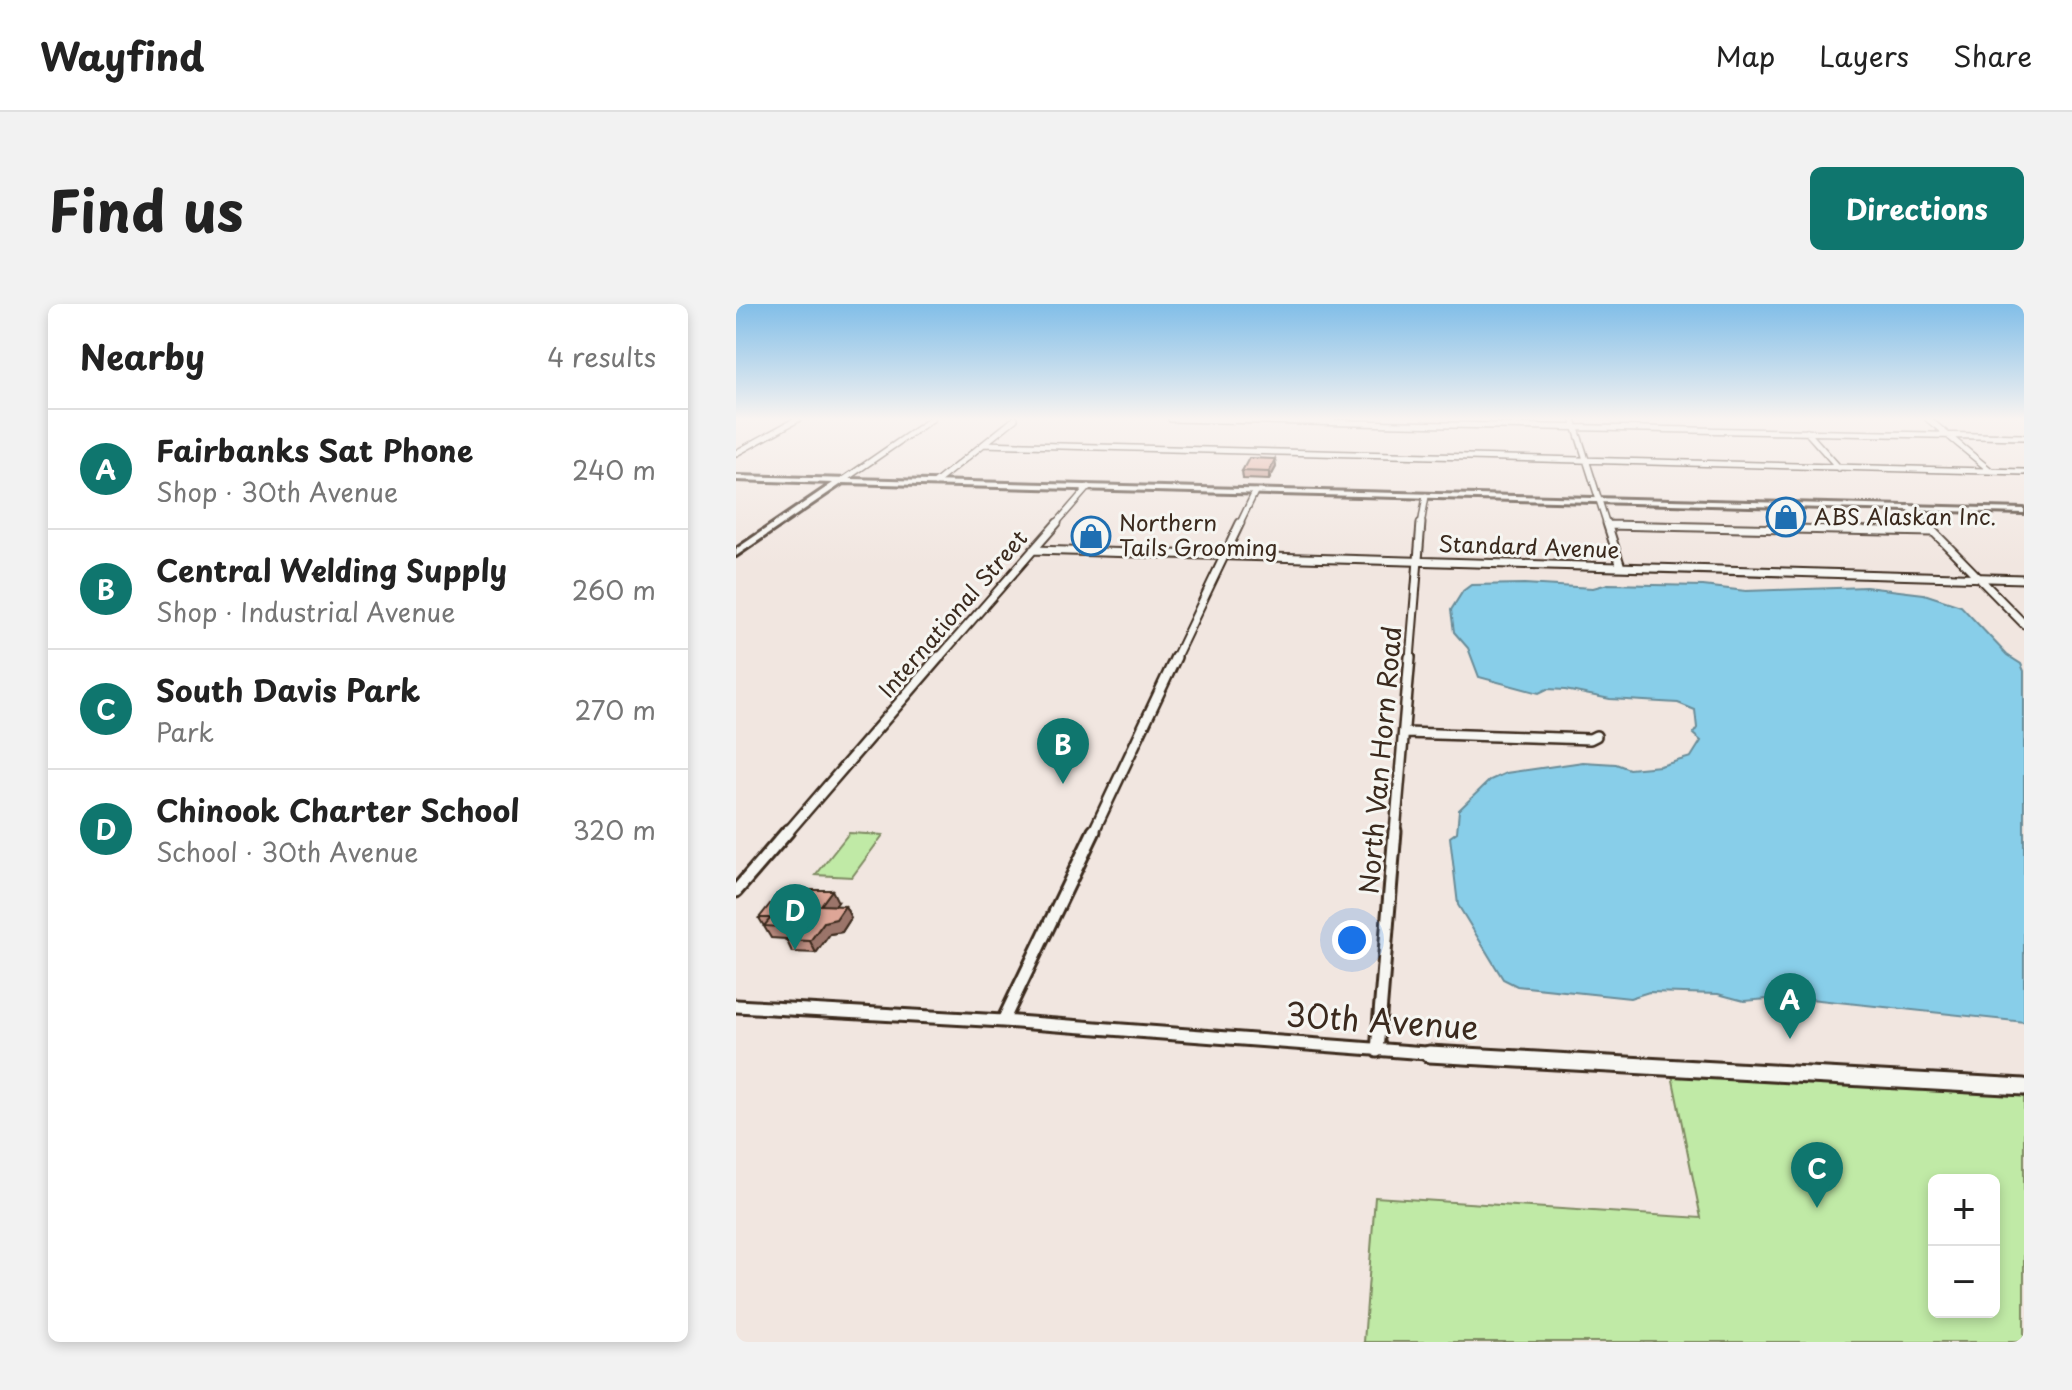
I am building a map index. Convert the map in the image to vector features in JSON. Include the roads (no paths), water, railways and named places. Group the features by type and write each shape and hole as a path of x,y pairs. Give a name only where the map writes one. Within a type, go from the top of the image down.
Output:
{"main road":[{"path":"736,478 2024,511"},
{"path":"736,553 842,481"}],"street":[{"path":"842,481 862,467"},
{"path":"935,483 955,467"},
{"path":"1588,467 1621,567"},
{"path":"1815,467 2024,472"},
{"path":"1987,467 1991,471"},
{"name":"International Street","path":"736,891 1088,487"},
{"path":"1003,1021 1255,492"},
{"name":"North Van Horn Road","path":"1377,1051 1406,733 1421,521 1426,496"},
{"path":"1910,508 2024,624"},
{"path":"1608,525 1932,532"},
{"name":"Standard Avenue","path":"1033,550 2024,579"},
{"path":"1406,733 1590,739 1596,736"},
{"name":"30th Avenue","path":"736,1006 1003,1021 1377,1051 2024,1087"}],"water":[{"path":"1608,584 1703,586 1746,591 1866,587 1924,594 1961,606 2007,655 2021,664 2024,671 2024,1022 1791,997 1744,1001 1718,994 1649,992 1630,998 1517,986 1503,979 1458,905 1450,837 1457,832 1459,810 1490,780 1506,773 1583,762 1616,764 1629,769 1660,766 1691,757 1701,741 1693,734 1697,728 1695,710 1678,703 1610,699 1565,690 1547,689 1539,693 1479,677 1468,648 1454,632 1451,610 1463,591 1471,585 1593,588"}],"place":[{"name":"ABS Alaskan Inc.","path":"1786,517"},
{"name":"Northern Tails Grooming","path":"1091,536"},
{"name":"Central Welding Supply","path":"1063,784"},
{"name":"Chinook Charter School","path":"795,950"},
{"name":"Fairbanks Sat Phone","path":"1790,1039"},
{"name":"South Davis Park","path":"1817,1208"}]}
